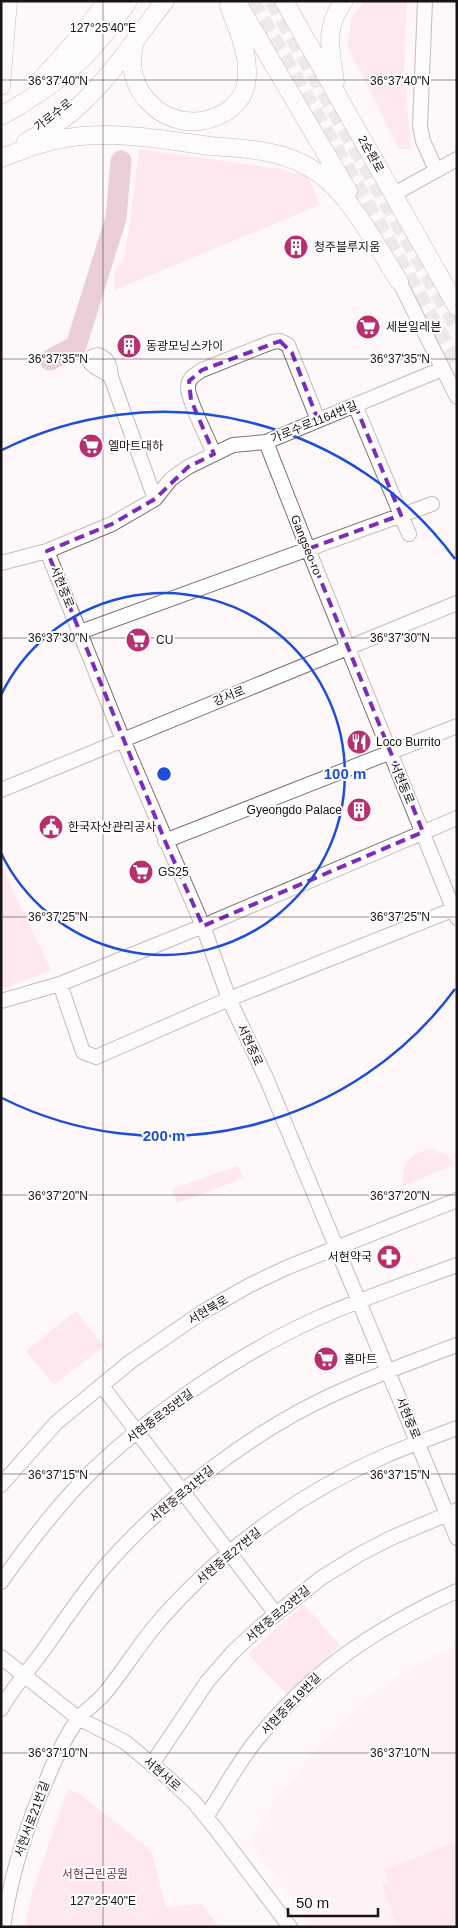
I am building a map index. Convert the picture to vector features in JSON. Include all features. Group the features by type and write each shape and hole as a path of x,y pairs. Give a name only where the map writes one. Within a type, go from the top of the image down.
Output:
{"main road":[{"path":"1,86 8,1"},
{"path":"4,114 48,73 108,1"},
{"name":"가로수로","path":"4,114 56,81 72,68 95,45 128,1"},
{"name":"가로수로","path":"1,155 40,126 89,84 155,1"},
{"path":"1,155 65,118 82,104 99,86 165,1"},
{"name":"2순환로","path":"284,1 457,307"},
{"path":"337,92 330,30 333,17 344,1"},
{"path":"137,37 133,52 134,73 139,90 147,100 166,116 180,121 198,122 212,118 235,105 246,85 247,67 236,3"},
{"path":"236,3 399,281"},
{"path":"1,155 61,139 128,136 286,156 317,172 333,185 349,204 399,281"}],"street":[{"path":"425,1 420,126 422,141 436,170"},
{"path":"394,194 457,159"},
{"path":"399,281 457,397"},
{"path":"214,454 191,400 187,388 189,381 193,375 202,370 272,342 280,341 288,345 318,420"},
{"name":"가로수로1164번길","path":"1,563 47,551 112,524 155,499 171,479 188,467 233,445 266,442 442,368"},
{"path":"111,376 155,499"},
{"path":"355,405 409,534"},
{"name":"Gangseo-ro","path":"266,442 349,647"},
{"path":"80,632 432,504"},
{"name":"서현중로","path":"47,551 165,841 203,926 228,999 267,1080 418,1443 452,1512 457,1538"},
{"name":"강서로","path":"1,790 457,603"},
{"name":"서현동로","path":"349,647 390,753 456,912"},
{"path":"165,841 457,726"},
{"path":"1,1002 60,984 203,926 457,818"},
{"path":"60,984 83,1052 96,1057 228,999 456,912"},
{"name":"서현북로","path":"1,1485 56,1423 130,1362 200,1313 250,1286 337,1247 457,1200"},
{"name":"서현중로35번길","path":"1,1582 55,1512 89,1474 137,1432 200,1385 235,1363 318,1318 457,1265"},
{"name":"서현중로31번길","path":"1,1709 9,1694 104,1568 150,1521 203,1475 242,1448 334,1394 457,1345"},
{"path":"102,1386 276,1614"},
{"name":"서현중로27번길","path":"78,1718 104,1694 155,1626 197,1582 229,1553 286,1510 316,1492 386,1455 457,1428"},
{"name":"서현중로23번길","path":"152,1764 207,1682 233,1652 276,1614 321,1578 360,1554 391,1538 452,1512"},
{"name":"서현중로19번길","path":"206,1817 253,1745 306,1686 369,1637 418,1609 457,1591"},
{"name":"서현서로","path":"1,1658 78,1718 125,1742 194,1802 290,1927"},
{"name":"서현서로21번길","path":"3,1922 13,1872 33,1810 56,1757 78,1718"}],"highlighted area":[{"path":"280,341 292,353 318,420 355,405 401,515 308,549 423,832 203,926 165,841 47,551 112,524 155,499 188,467 214,454 191,400 189,381 202,370"}],"shaded area":[{"path":"457,1647 457,1927 312,1927 250,1842 275,1798 315,1751 369,1696 422,1661"}],"green space":[{"path":"365,1 407,1 404,68 411,149 399,149 348,47 351,18"},
{"path":"139,149 281,169 308,177 320,205 114,290 115,272 123,260 129,231"},
{"path":"1,865 51,970 1,990"},
{"path":"433,1149 446,1155 455,1164 404,1186 403,1172 409,1160 419,1153"},
{"path":"238,1166 244,1178 177,1203 172,1189"},
{"path":"76,1311 104,1346 54,1385 26,1351"},
{"path":"304,1604 340,1646 287,1694 248,1654"},
{"name":"서현근린공원","path":"68,1789 79,1794 151,1850 166,1908 201,1903 219,1927 25,1927 33,1890"},
{"path":"457,1842 457,1924 450,1927 398,1927 382,1884 389,1882 385,1869"}],"waterway":[{"path":"50,360 76,346 116,218 121,161"}],"tunnel":[{"path":"253,1 457,361"},
{"path":"271,1 457,329"}],"place":[{"name":"청주블루지움","path":"296,247"},
{"name":"세븐일레븐","path":"368,327"},
{"name":"동광모닝스카이","path":"129,346"},
{"name":"엘마트대하","path":"91,446"},
{"name":"CU","path":"138,640"},
{"name":"Loco Burrito","path":"359,742"},
{"name":"Gyeongdo Palace","path":"359,810"},
{"name":"한국자산관리공사","path":"51,827"},
{"name":"GS25","path":"141,872"},
{"name":"서현약국","path":"389,1257"},
{"name":"홈마트","path":"326,1359"}]}
